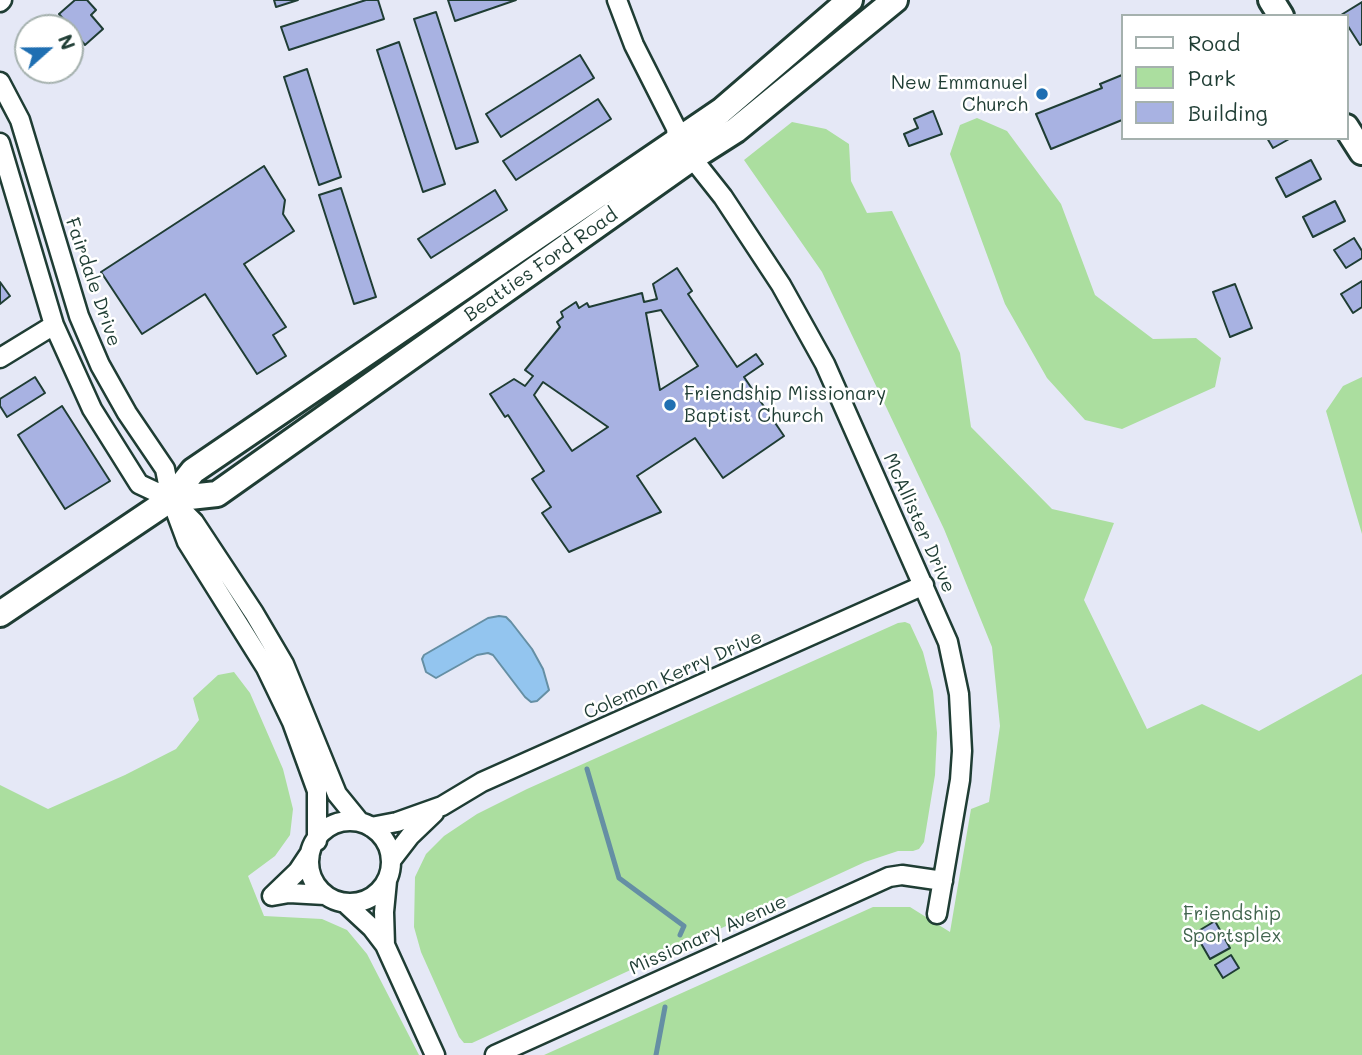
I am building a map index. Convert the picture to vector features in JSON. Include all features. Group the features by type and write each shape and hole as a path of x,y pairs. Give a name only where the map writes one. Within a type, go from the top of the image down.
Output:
{"main road":[{"name":"Beatties Ford Road","path":"0,614 171,499 216,494 685,149 721,111 850,0"},
{"name":"Beatties Ford Road","path":"685,149 736,130 895,0"},
{"path":"1348,130 1362,152"}],"street":[{"name":"McAllister Drive","path":"617,0 634,45 685,149 723,197 801,319 825,364 948,642 962,723 960,780 937,914"},
{"name":"Fairdale Drive","path":"0,82 20,120 79,316 100,365 127,413 164,469 171,499 187,542 265,668 288,712 317,791 313,847"},
{"path":"0,143 54,325 65,355 92,410 139,484 171,499 194,522 281,659 337,794 365,824 381,834 393,858 387,881 384,912 385,945"},
{"path":"23,223 48,216"},
{"path":"0,358 54,325"},
{"path":"65,355 91,343"},
{"name":"Colemon Kerry Drive","path":"365,824 415,817 442,806 482,782 924,585"},
{"name":"Colemon Kerry Drive","path":"393,858 414,832 442,806"},
{"path":"365,824 345,821 332,824 321,832 298,871 272,896 289,893 325,895 345,903 372,928 385,945 435,1055"},
{"path":"313,847 309,867 313,881 325,895"},
{"name":"Missionary Avenue","path":"495,1055 889,877 902,875 943,881"},
{"path":"345,903 358,903 369,899 380,891 387,881"}],"green space":[{"path":"977,118 1007,131 1061,204 1095,295 1153,339 1196,338 1221,358 1215,387 1122,429 1085,420 1047,378 1005,304 950,154 960,125"},
{"name":"Friendship Sportsplex","path":"792,122 826,129 849,144 851,181 867,213 892,211 960,353 971,427 1052,509 1114,523 1084,600 1147,729 1202,704 1259,731 1362,674 1362,1055 544,1055 873,907 910,907 950,932 971,809 989,802 1000,726 992,647 944,529 822,272 744,160"},
{"path":"1362,377 1362,534 1326,411 1343,386"},
{"path":"905,622 910,624 923,652 933,691 937,733 935,775 924,842 919,849 898,851 865,862 472,1043 464,1043 421,952 414,927 415,877 426,854 444,836 477,814 527,789"},
{"path":"234,672 250,693 283,769 293,809 290,835 275,856 248,876 264,916 322,919 347,930 367,954 419,1055 0,1055 0,785 48,809 125,775 176,749 199,720 193,698 218,675"}],"water":[{"path":"506,617 511,622 532,649 543,669 549,690 537,701 531,702 525,697 493,655 488,653 477,655 436,678 426,672 422,659 424,655 488,618"}],"building":[{"path":"75,0 87,0 96,10 91,15 103,29 85,45 84,14 59,14"},
{"path":"274,0 298,0 276,7"},
{"path":"366,0 378,0 384,19 289,50 281,27"},
{"path":"448,0 516,0 455,21"},
{"path":"1362,2 1362,44 1360,45 1348,26 1348,14 1343,14"},
{"path":"436,12 478,142 456,149 414,19"},
{"path":"399,42 445,184 423,192 377,50"},
{"path":"580,55 594,78 501,137 486,114"},
{"path":"307,69 341,177 319,185 284,77"},
{"path":"1120,76 1120,121 1051,149 1036,114 1102,88 1100,84"},
{"path":"598,99 611,119 516,180 503,161"},
{"path":"933,111 942,134 909,146 904,134 918,128 914,119"},
{"path":"1268,140 1287,140 1273,148"},
{"path":"1311,160 1321,179 1286,197 1276,178"},
{"path":"264,166 285,200 283,214 294,231 244,264 286,327 273,335 286,356 257,374 205,294 142,334 101,272"},
{"path":"341,188 376,297 354,304 319,195"},
{"path":"495,190 507,210 431,258 418,239"},
{"path":"1335,201 1345,221 1313,237 1303,217"},
{"path":"1354,238 1362,251 1362,258 1346,268 1334,250"},
{"name":"Friendship Missionary Baptist Church","path":"677,268 692,291 688,294 737,367 756,354 763,364 744,377 784,436 723,478 695,438 637,476 661,512 569,552 542,513 551,507 532,479 544,471 508,415 505,417 490,394 514,379 525,386 533,376 525,370 560,327 557,322 563,317 561,312 576,302 579,308 587,303 589,307 642,293 644,302 657,299 653,284","holes":["661,310 698,366 660,390 646,313","543,382 608,427 572,451 534,395"]},
{"path":"1362,281 1362,307 1353,313 1341,294"},
{"path":"0,282 10,296 0,304"},
{"path":"1235,284 1252,328 1230,337 1213,292"},
{"path":"35,377 45,393 7,417 0,406 0,399"},
{"path":"62,406 110,481 65,509 18,435"},
{"path":"1215,921 1230,948 1210,959 1195,933"},
{"path":"1231,955 1239,968 1223,978 1215,965"}],"waterway":[{"path":"587,769 619,878 684,926 680,935"},
{"path":"656,1055 665,1007"}],"place":[{"name":"New Emmanuel Church","path":"1042,94"},
{"name":"Friendship Missionary Baptist Church","path":"670,405"}]}
